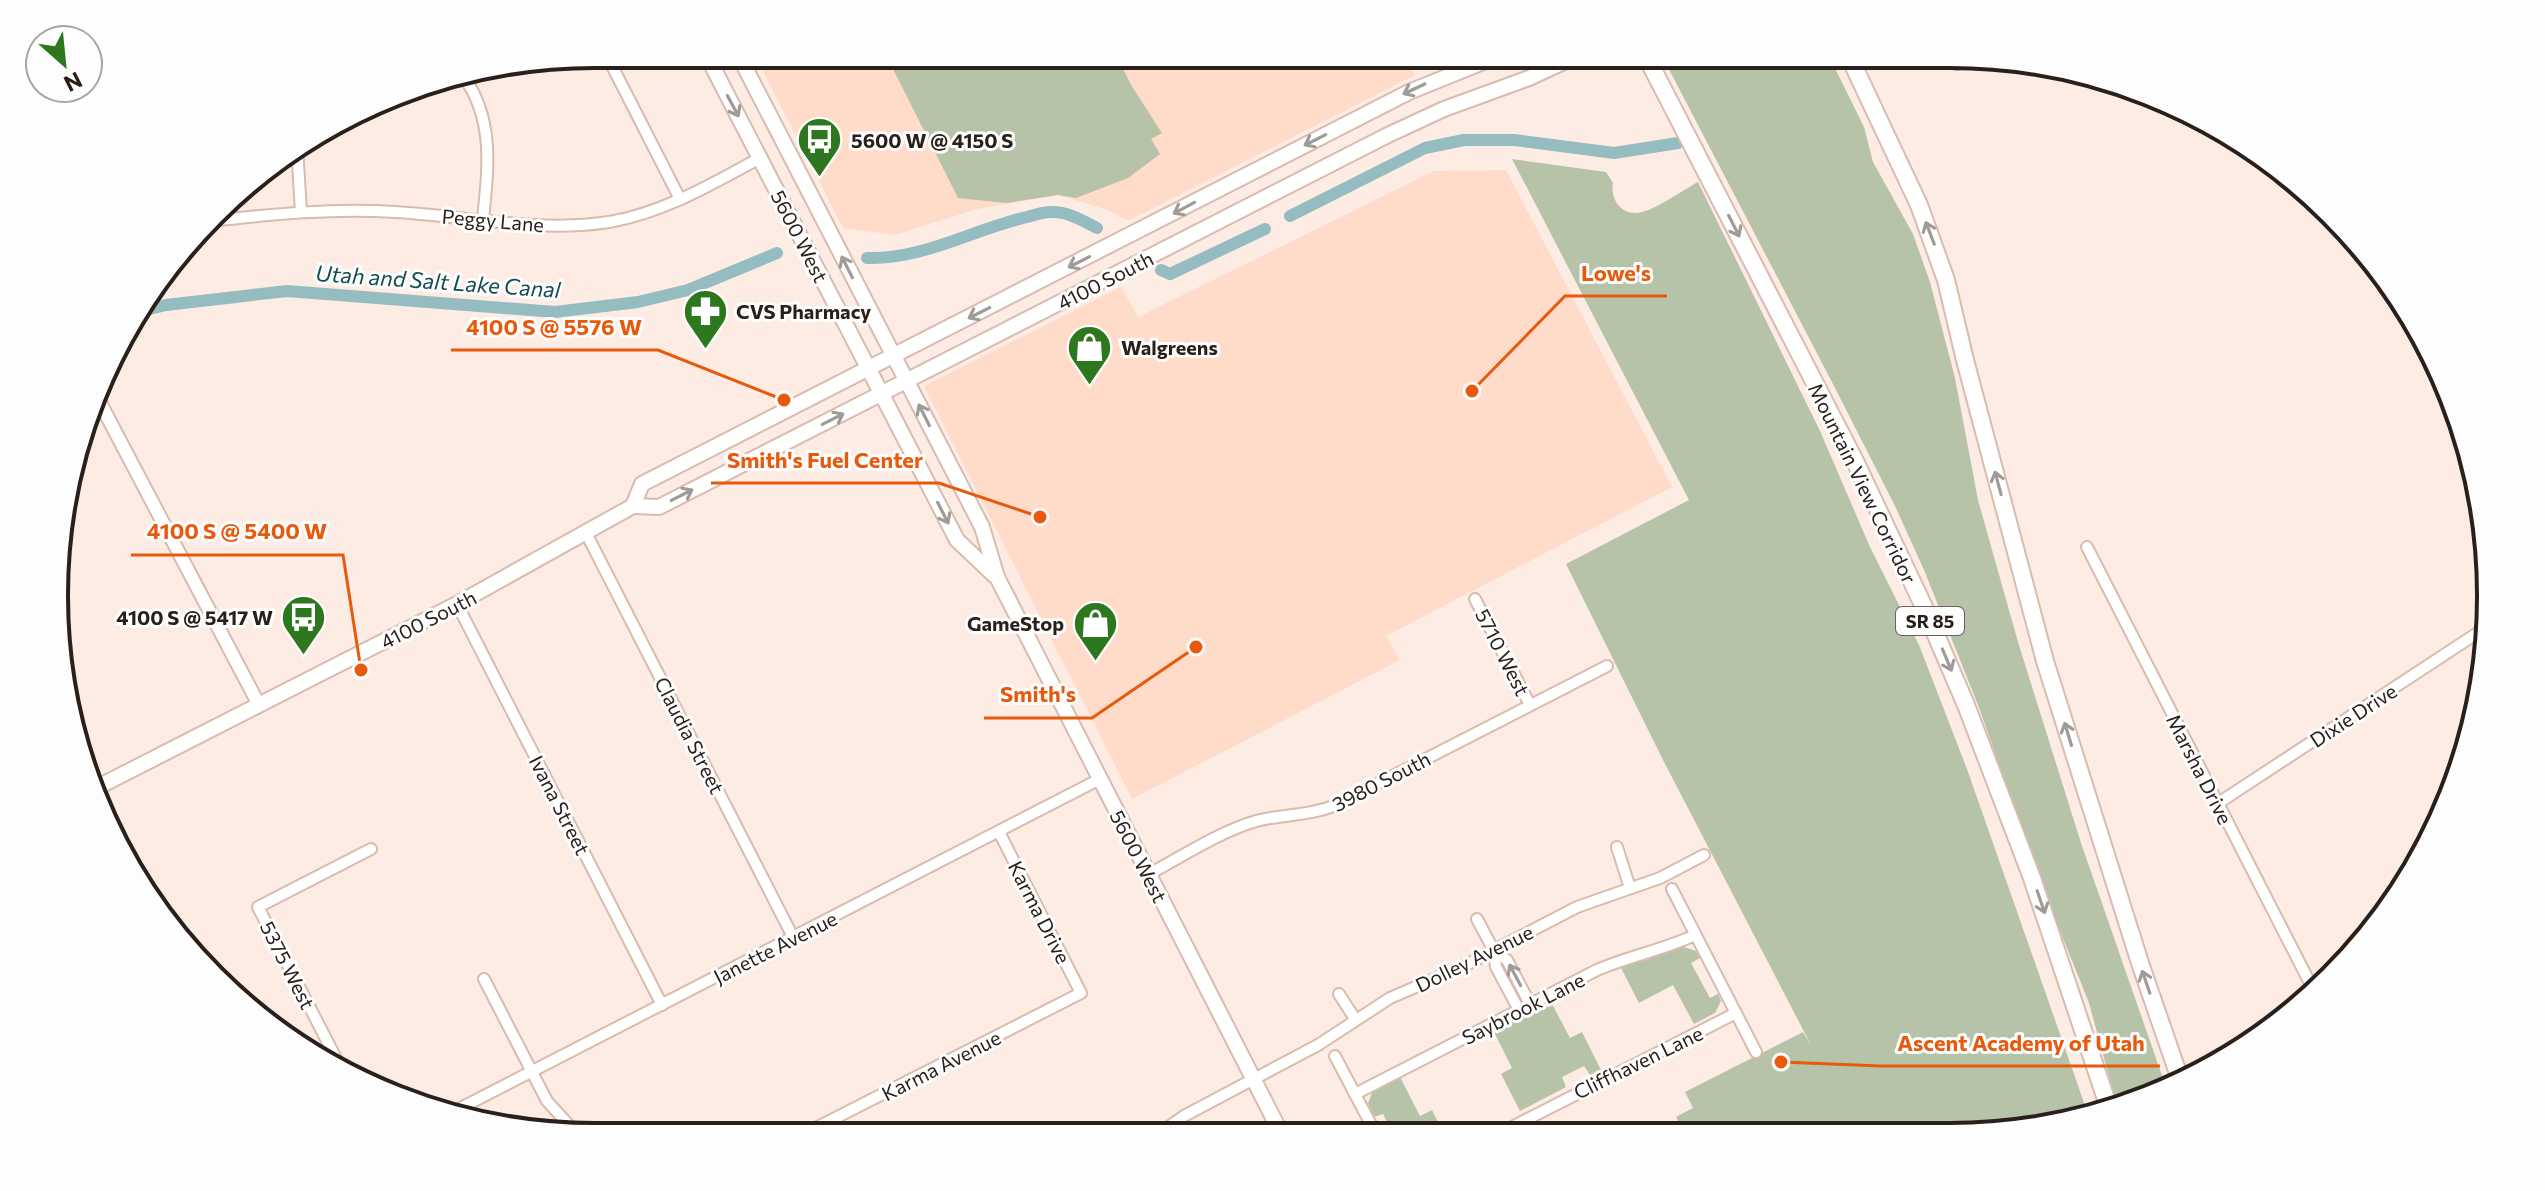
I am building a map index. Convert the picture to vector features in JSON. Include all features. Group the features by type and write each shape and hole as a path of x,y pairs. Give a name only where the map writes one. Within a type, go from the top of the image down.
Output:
{"highway":[{"name":"Mountain View Corridor","path":"1652,68 1879,509 1946,656 2032,878 2106,1099"},
{"path":"1855,68 1919,205 1946,280 2045,661 2177,1071"}],"main road":[{"name":"5600 West","path":"713,68 957,540 997,577"},
{"name":"5600 West","path":"743,68 982,527 997,577 1276,1123"},
{"name":"4100 South","path":"633,506 642,484 1409,92 1468,68"},
{"name":"4100 South","path":"103,784 457,604 633,506 659,507 1388,135 1444,109 1551,68"}],"street":[{"path":"613,68 680,199"},
{"path":"468,84 477,100 487,137 488,169 483,219"},
{"name":"Peggy Lane","path":"227,220 301,212 395,212 556,226 591,224 645,213 680,199 760,158"},
{"path":"298,160 301,212"},
{"path":"103,408 259,705"},
{"name":"Claudia Street","path":"586,533 793,937"},
{"name":"Marsha Drive","path":"2087,547 2309,981"},
{"name":"5710 West","path":"1475,599 1530,705"},
{"name":"Ivana Street","path":"457,604 662,1005"},
{"name":"Dixie Drive","path":"2217,804 2476,634"},
{"name":"3980 South","path":"1149,874 1245,825 1264,819 1310,814 1336,805 1607,666"},
{"name":"Janette Avenue","path":"464,1106 1100,779"},
{"name":"Karma Drive","path":"999,832 1081,993"},
{"path":"1617,847 1630,888"},
{"name":"5375 West","path":"333,1053 258,907 371,849"},
{"name":"Dolley Avenue","path":"1174,1123 1324,1041 1399,993 1453,971 1564,913 1660,878 1704,855"},
{"path":"1672,889 1756,1052"},
{"path":"1477,919 1494,951 1496,967 1519,1010"},
{"name":"Saybrook Lane","path":"1355,1094 1605,967 1666,948 1695,935"},
{"path":"1494,951 1507,960 1530,1004"},
{"path":"484,979 531,1072 553,1109 566,1122"},
{"name":"Karma Avenue","path":"826,1123 1081,993"},
{"path":"1339,994 1355,1019"},
{"name":"Cliffhaven Lane","path":"1520,1123 1736,1013"},
{"path":"1335,1056 1370,1123"}],"shaded area":[{"path":"761,68 1411,68 1415,75 1128,221 1108,210 1058,195 977,209 895,235 843,228"},
{"path":"1506,170 1672,487 1386,636 1400,660 1132,799 924,386 1121,287 1138,317 1434,171"}],"green space":[{"path":"893,68 1123,68 1162,133 1151,139 1160,154 1128,178 1076,198 1058,195 1006,203 958,198"},
{"path":"1668,68 1835,68 1864,127 1873,162 1913,234 1930,282 1955,378 1978,500 2018,642 2081,843 2163,1078 2114,1096 2089,1003 2040,881 1978,705 1924,570 1834,386"},
{"path":"1512,159 1606,172 1613,183 1613,195 1619,206 1635,213 1655,207 1698,182 1820,431 1870,547 1919,645 1967,769 2085,1105 1984,1122 1679,1123 1676,1117 1693,1108 1685,1092 1803,1032 1811,1045 1663,760 1566,564 1689,500"},
{"path":"1684,947 1696,951 1700,958 1691,963 1710,998 1718,994 1721,1001 1715,1013 1694,1024 1673,985 1639,1003 1620,966"},
{"path":"1550,1000 1570,1038 1582,1032 1601,1070 1590,1075 1584,1066 1562,1077 1566,1087 1520,1111 1501,1074 1512,1068 1493,1030"},
{"path":"1400,1077 1420,1116 1432,1110 1438,1123 1388,1123 1383,1114 1374,1117 1368,1103 1372,1093"}],"waterway":[{"name":"Utah and Salt Lake Canal","path":"1290,216 1425,148 1464,140 1514,140 1614,153 1678,143"},
{"name":"Utah and Salt Lake Canal","path":"867,258 928,249 1045,212 1069,215 1097,228"},
{"name":"Utah and Salt Lake Canal","path":"1161,270 1170,274 1265,229"},
{"name":"Utah and Salt Lake Canal","path":"153,308 287,291 555,312 638,302 688,290 777,253"}],"place":[{"name":"5600 W @ 4150 S","path":"820,179"},
{"name":"CVS Pharmacy","path":"705,350"},
{"name":"Walgreens","path":"1090,386"},
{"name":"Lowe's","path":"1472,391"},
{"name":"4100 S @ 5576 W","path":"784,400"},
{"name":"Smith's Fuel Center","path":"1040,517"},
{"name":"Smith's","path":"1196,647"},
{"name":"4100 S @ 5417 W","path":"304,656"},
{"name":"GameStop","path":"1095,662"},
{"name":"4100 S @ 5400 W","path":"361,670"},
{"name":"Ascent Academy of Utah","path":"1781,1062"}]}
